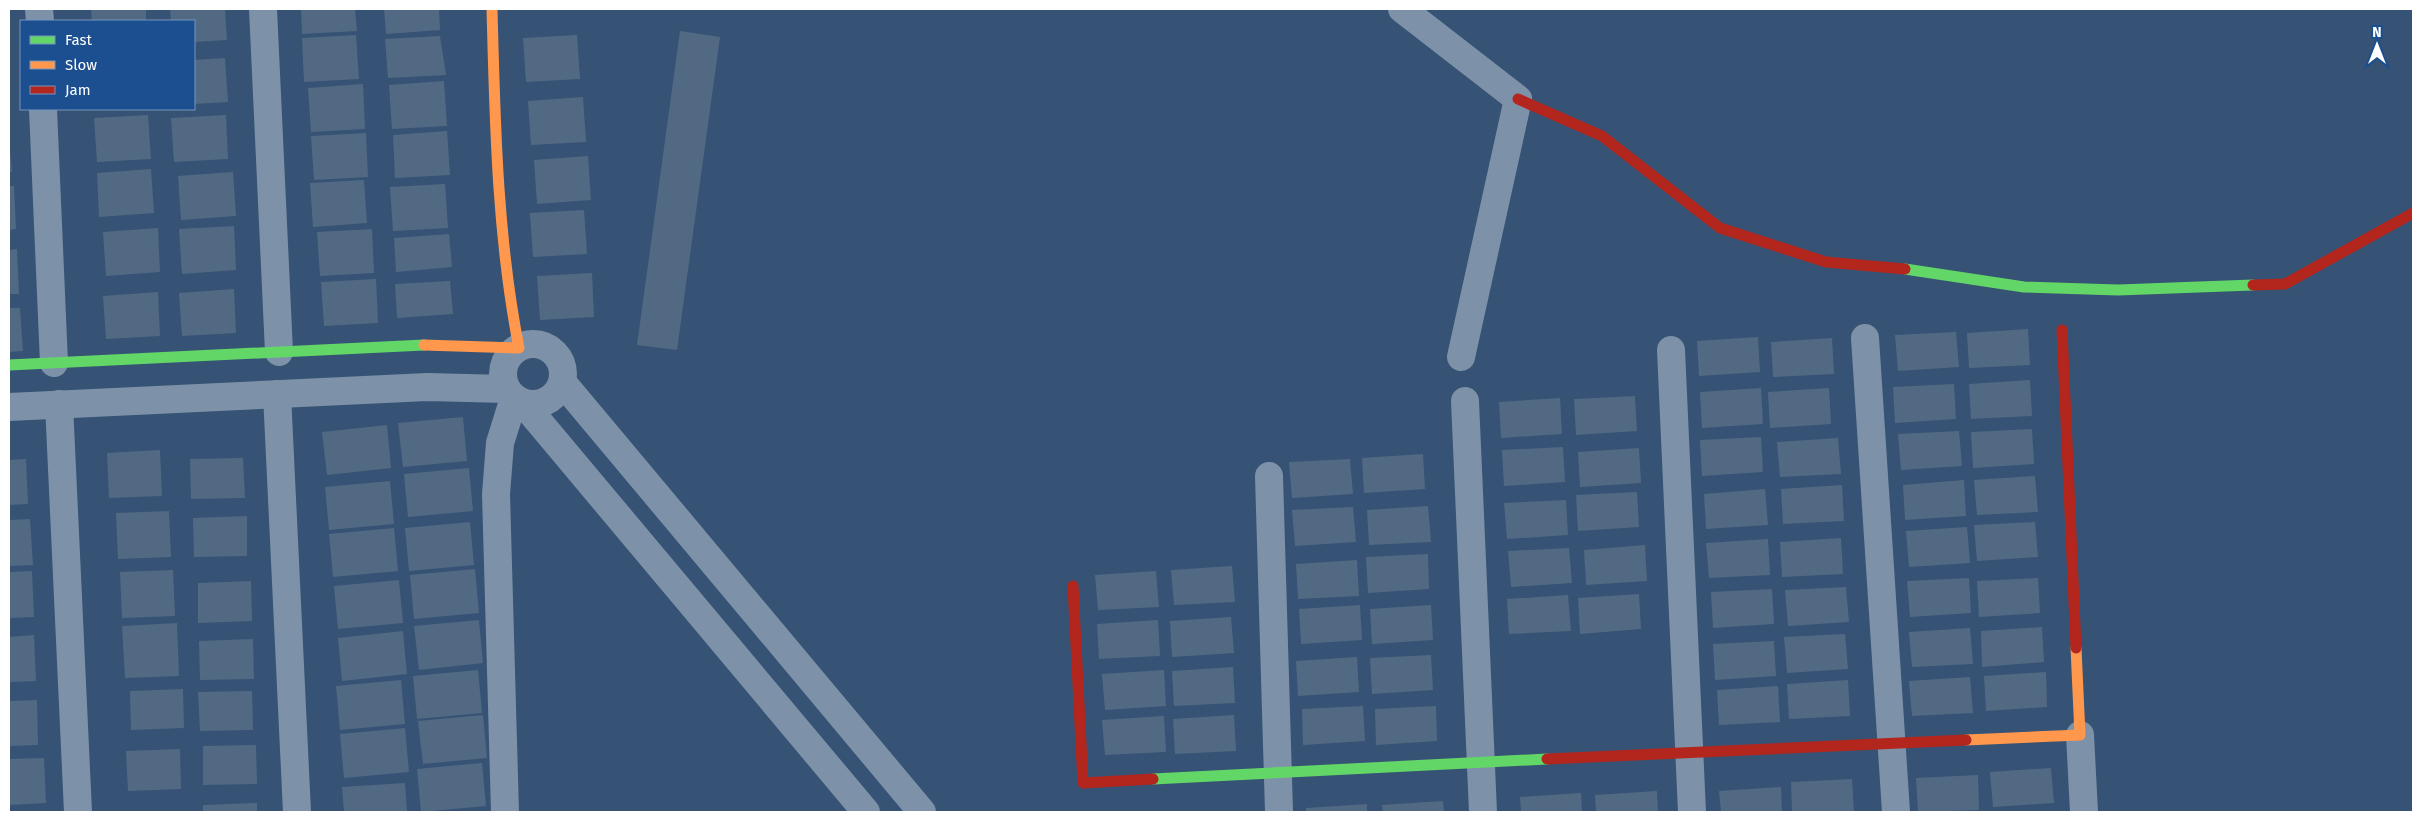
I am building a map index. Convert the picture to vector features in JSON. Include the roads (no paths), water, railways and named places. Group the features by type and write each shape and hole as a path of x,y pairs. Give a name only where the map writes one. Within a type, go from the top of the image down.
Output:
{"street":[{"path":"263,9 279,352"},
{"path":"492,9 496,149 509,304 519,348"},
{"path":"1402,9 1518,99 1602,136 1720,228 1826,262 1912,270 2024,287 2118,290 2285,284 2413,213"},
{"path":"1461,357 1518,99"},
{"path":"44,110 54,363"},
{"path":"2062,330 2084,812"},
{"path":"1865,338 1896,812"},
{"path":"9,407 427,387 515,397 537,405 548,401 557,393 563,383 564,371 560,360 553,351 542,345 530,344 519,348 510,355 504,366 503,378 515,397 866,812"},
{"path":"9,365 424,345 519,348"},
{"path":"1671,350 1692,812"},
{"path":"563,383 922,812"},
{"path":"277,394 297,812"},
{"path":"505,812 496,494 500,443 515,397"},
{"path":"1465,401 1483,812"},
{"path":"59,404 78,812"},
{"path":"1269,476 1279,812"},
{"path":"1073,586 1083,783 1481,762 2080,735"}]}
